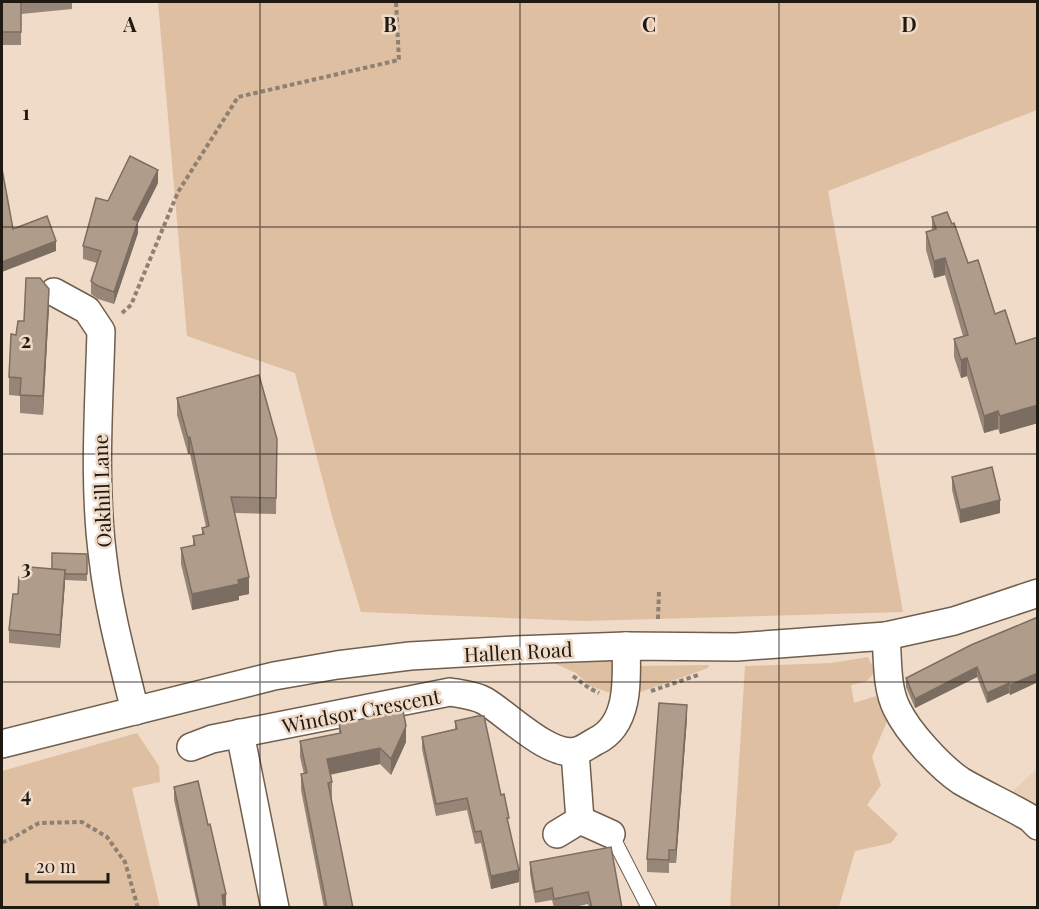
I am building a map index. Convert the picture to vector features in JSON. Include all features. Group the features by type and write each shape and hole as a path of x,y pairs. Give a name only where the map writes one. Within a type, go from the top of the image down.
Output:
{"street":[{"path":"54,292 87,310 101,331"},
{"name":"Oakhill Lane","path":"101,331 98,486 103,559 115,631 135,711"},
{"name":"Hallen Road","path":"2,744 274,676 337,665 410,656 626,646 736,647 886,636 954,621 1038,593"},
{"path":"886,636 890,681 896,708 910,729 928,750 960,780 1021,813 1038,826"},
{"path":"611,834 569,827 575,752 603,738 616,725 627,673 626,646"},
{"name":"Windsor Crescent","path":"191,747 212,739 240,733 450,692 468,694 484,700 545,744 558,750 575,752"},
{"path":"240,733 275,908"}],"lane":[{"path":"611,834 649,908"}],"path":[{"path":"101,331 131,305 178,192 238,97 399,60 396,2"},
{"path":"2,842 8,841 39,823 82,822 107,837 125,862 138,908"}],"shaded area":[{"path":"158,2 1037,2 1037,110 828,191 903,612 584,621 361,612 332,516 295,373 187,336"},
{"path":"617,651 613,694 590,686 576,673 552,662"},
{"path":"868,657 875,672 867,681 851,685 854,703 876,696 888,719 872,757 881,785 867,805 898,834 891,843 855,851 839,907 730,908 745,666 831,663"},
{"path":"709,665 708,668 635,694 636,666"},
{"path":"137,733 159,766 160,782 132,788 160,907 2,907 2,771"},
{"path":"1037,768 1037,806 1012,792"}],"building":[{"path":"2,2 21,2 21,32 2,32"},
{"path":"130,156 158,170 133,219 138,221 114,292 91,281 101,251 83,246 96,198 108,201"},
{"path":"2,169 13,229 47,216 56,241 2,262"},
{"path":"947,212 952,224 954,223 968,263 978,260 995,314 1005,310 1016,344 1038,337 1038,405 1000,416 998,411 984,416 967,358 961,360 954,339 968,335 945,258 934,261 926,232 936,229 932,217"},
{"path":"26,278 40,278 49,289 43,396 20,395 21,378 9,377 11,334 16,335 18,321 24,321"},
{"path":"259,375 277,439 276,498 231,497 249,577 238,580 239,584 192,594 181,548 195,545 193,536 204,534 202,528 209,526 190,437 188,438 177,398"},
{"path":"992,467 1000,500 960,510 952,477"},
{"path":"52,553 87,554 87,574 65,574 65,570 52,569"},
{"path":"29,567 65,570 60,635 9,630 13,594 18,594 19,577 28,578"},
{"path":"1038,617 1038,673 987,693 977,667 915,699 906,678 971,645"},
{"path":"659,703 687,705 676,850 669,850 669,860 647,859"},
{"path":"403,710 406,726 391,759 380,748 327,759 332,782 328,783 353,908 327,908 301,774 307,773 300,741 341,733 339,724"},
{"path":"484,716 501,795 504,794 519,870 491,876 481,831 475,832 467,798 436,804 422,737 457,729 455,721"},
{"path":"198,781 226,894 222,895 224,908 200,908 174,787"},
{"path":"611,847 622,908 592,908 588,892 554,899 552,888 535,892 530,862"}]}
